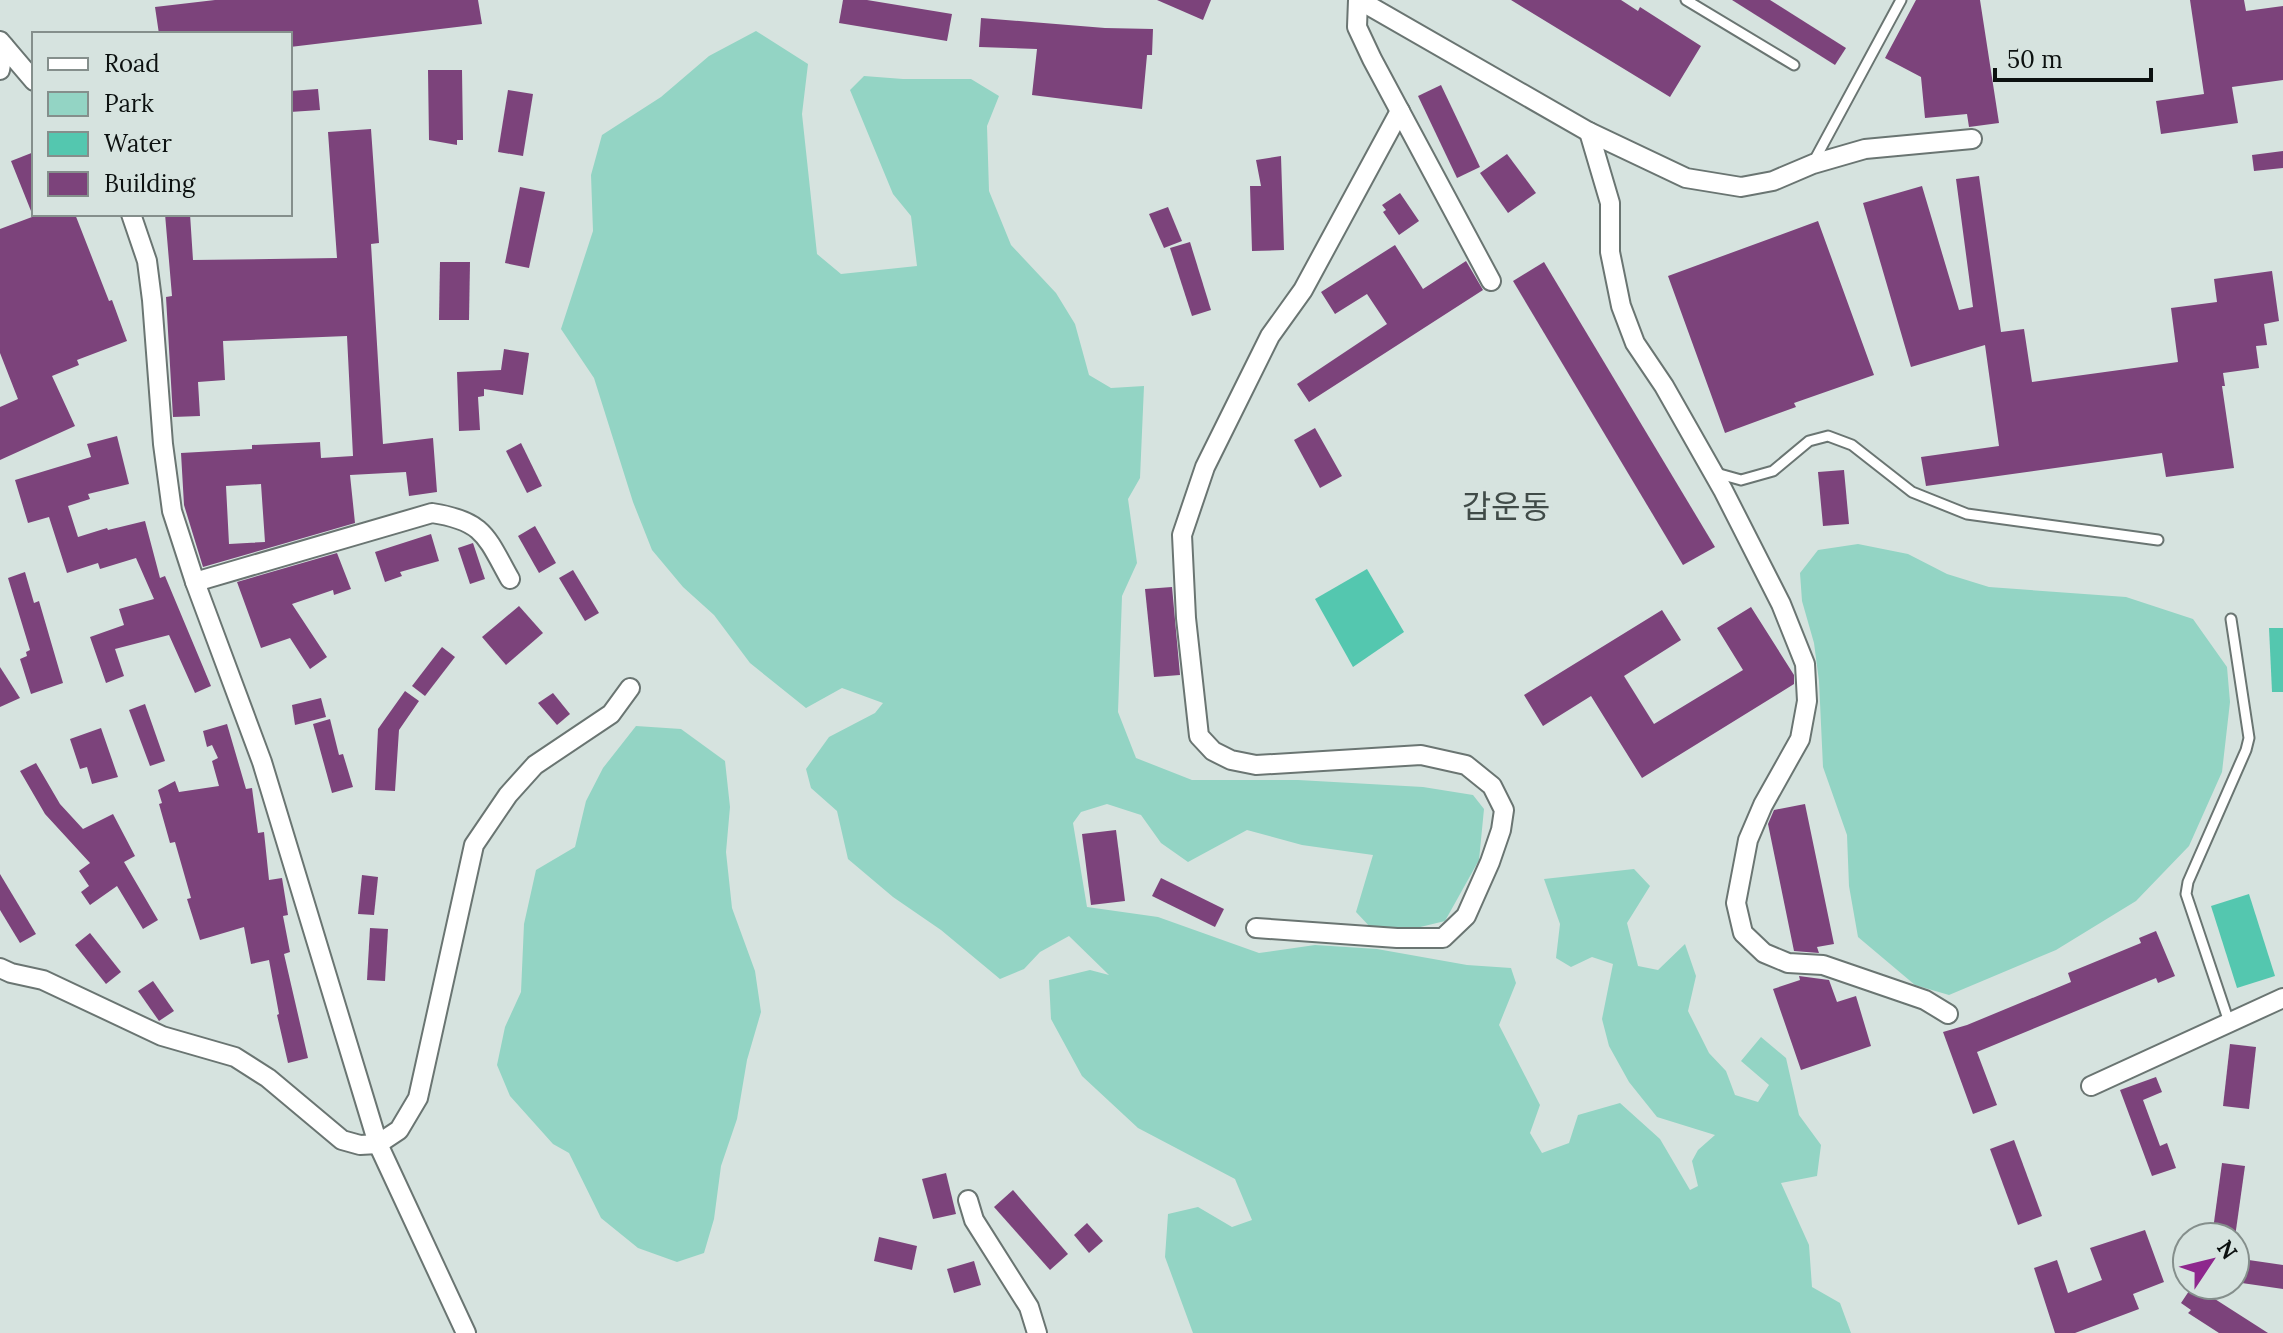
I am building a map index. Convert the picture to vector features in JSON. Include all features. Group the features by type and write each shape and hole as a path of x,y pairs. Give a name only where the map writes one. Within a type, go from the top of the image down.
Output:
{"street":[{"path":"1491,281 1357,27 1358,0 1589,132 1686,178 1741,187 1773,181 1813,164 1865,149 1972,139"},
{"path":"0,70 2,43"},
{"path":"2,43 32,79"},
{"path":"1256,928 1397,938 1443,938 1466,916 1501,830 1504,810 1492,786 1466,765 1421,755 1256,765 1231,760 1213,751 1199,736 1186,618 1182,535 1205,467 1270,336 1303,290 1400,111"},
{"path":"1589,132 1610,203 1610,252 1621,306 1635,343 1664,386 1713,472 1781,604 1805,664 1807,701 1800,739 1763,805 1748,840 1736,903 1743,933 1764,953 1788,963 1823,965 1847,972 1925,1000 1948,1014"},
{"path":"132,216 147,261 172,511 262,762 378,1144 466,1333"},
{"path":"195,582 432,513 460,517 483,532 510,579"},
{"path":"0,968 43,980 162,1036 235,1057 268,1078 342,1140 360,1145 378,1144 399,1130 418,1098 474,845 508,795 535,765 611,714 630,688"},
{"path":"2091,1086 2283,998"},
{"path":"968,1200 974,1220 1029,1307 1037,1333"}],"lane":[{"path":"1686,0 1794,65"},
{"path":"1813,164 1901,0"},
{"path":"1713,472 1741,480 1773,471 1809,441 1828,436 1852,445 1912,492 1967,514 2158,540"},
{"path":"2229,1022 2186,894 2188,882 2249,738 2231,619"}],"green space":[{"path":"756,31 808,64 802,114 817,254 841,274 917,266 911,216 893,194 850,90 864,76 971,79 999,96 987,126 989,191 1011,245 1056,293 1075,324 1089,375 1111,388 1144,386 1140,478 1128,499 1137,563 1122,596 1118,712 1136,758 1192,780 1298,780 1423,787 1473,795 1484,809 1479,860 1445,921 1412,929 1372,929 1356,912 1373,855 1302,845 1247,830 1188,862 1161,843 1141,815 1107,804 1081,812 1073,823 1087,907 1158,917 1259,953 1315,945 1377,949 1467,965 1511,968 1516,983 1499,1025 1540,1105 1530,1133 1542,1153 1569,1143 1578,1115 1620,1103 1660,1139 1690,1190 1698,1186 1692,1161 1698,1150 1715,1135 1657,1117 1629,1082 1609,1046 1602,1019 1613,964 1592,957 1571,967 1556,958 1560,924 1544,879 1634,869 1650,886 1627,923 1638,966 1658,970 1685,944 1696,976 1688,1011 1709,1053 1726,1071 1735,1095 1758,1102 1769,1085 1741,1061 1761,1037 1786,1058 1799,1115 1821,1145 1817,1176 1781,1183 1809,1245 1812,1287 1840,1303 1851,1333 1193,1333 1165,1257 1168,1214 1198,1207 1232,1227 1252,1220 1235,1179 1138,1128 1082,1076 1051,1019 1049,980 1090,970 1109,975 1069,936 1040,952 1024,969 1000,979 848,859 837,811 811,788 806,769 829,737 875,713 883,703 842,688 806,708 750,663 714,615 683,587 652,550 633,502 594,378 561,329 593,231 591,175 602,135 661,97 709,56"},
{"path":"1858,544 1908,554 1947,574 1989,587 2126,597 2193,619 2227,667 2230,702 2222,772 2189,846 2136,901 2056,950 1949,995 1915,985 1858,937 1849,886 1847,835 1823,767 1819,681 1814,643 1802,601 1800,573 1818,550"},
{"path":"636,726 681,729 725,761 730,807 726,852 732,908 755,971 761,1012 747,1060 737,1119 721,1166 714,1219 704,1253 677,1262 638,1248 601,1218 569,1153 553,1144 510,1096 497,1065 505,1027 521,992 524,924 536,870 575,847 586,801 603,768"}],"water":[{"path":"1367,569 1404,632 1353,667 1315,599"},
{"path":"2269,628 2283,628 2283,692 2272,692"},
{"path":"2249,894 2275,976 2237,988 2211,906"}],"building":[{"path":"215,0 478,0 482,24 292,47 292,32 159,32 155,7"},
{"path":"843,0 867,0 952,14 947,41 839,23"},
{"path":"1157,0 1211,0 1203,20"},
{"path":"1511,0 1621,0 1638,11 1640,7 1701,46 1670,97"},
{"path":"1732,0 1770,0 1846,48 1835,65"},
{"path":"1916,0 1980,0 1999,123 1969,127 1967,114 1925,118 1921,77 1885,58"},
{"path":"2190,0 2244,0 2246,11 2283,6 2283,80 2232,87 2238,123 2161,134 2156,101 2204,94"},
{"path":"981,18 1153,29 1152,55 1147,55 1142,109 1032,95 1037,49 979,47"},
{"path":"428,70 462,70 463,140 457,140 457,145 429,140"},
{"path":"1441,85 1480,167 1457,178 1418,96"},
{"path":"318,89 320,110 292,112 292,91"},
{"path":"508,90 533,94 523,156 498,152"},
{"path":"371,129 379,243 371,244 383,444 433,438 437,492 409,496 406,472 350,475 355,523 203,567 184,505 181,453 320,442 321,458 353,456 347,336 223,341 225,380 198,382 200,416 173,417 166,297 172,296 165,216 190,216 193,260 337,258 328,132","holes":["261,484 265,542 229,544 226,486"]},
{"path":"2283,151 2283,168 2254,171 2252,155"},
{"path":"32,153 32,214 11,161"},
{"path":"1507,154 1536,193 1508,213 1480,173"},
{"path":"1281,156 1284,250 1252,251 1250,186 1261,186 1256,160"},
{"path":"1979,176 2001,332 2024,329 2032,382 2178,362 2171,308 2217,302 2214,279 2272,271 2279,321 2264,324 2267,345 2256,346 2259,368 2223,373 2225,386 2222,386 2234,468 2166,477 2162,453 1926,486 1921,457 1999,446 1985,345 1911,367 1863,203 1922,186 1959,310 1973,307 1956,179"},
{"path":"520,187 545,192 529,268 505,263"},
{"path":"1400,193 1419,221 1399,235 1383,212 1386,210 1382,205"},
{"path":"1168,207 1182,241 1164,248 1149,214"},
{"path":"35,216 76,216 127,341 77,360 79,365 52,376 75,426 0,460 0,407 18,399 0,353 0,229"},
{"path":"1818,221 1874,375 1794,403 1796,407 1725,433 1668,276"},
{"path":"1190,242 1211,310 1192,316 1170,248"},
{"path":"1395,245 1423,289 1466,261 1483,290 1309,402 1297,384 1387,324 1367,294 1335,314 1321,292"},
{"path":"440,262 470,262 469,320 439,320"},
{"path":"1544,262 1715,547 1683,565 1513,281"},
{"path":"504,349 529,353 523,395 484,389 484,396 478,397 480,430 459,431 457,372 501,370"},
{"path":"1315,428 1342,476 1320,488 1294,440"},
{"path":"117,436 129,484 88,494 90,499 68,506 78,537 145,521 160,578 165,576 211,686 195,693 169,635 115,649 124,676 106,683 90,637 124,625 119,609 154,599 136,558 100,569 98,563 67,573 49,517 28,523 15,480 91,457 87,444"},
{"path":"521,443 542,486 527,493 506,451"},
{"path":"1844,470 1849,524 1823,526 1818,472"},
{"path":"535,526 556,563 539,573 518,536"},
{"path":"431,534 439,561 400,572 402,576 385,582 375,552"},
{"path":"473,543 485,579 470,584 458,548"},
{"path":"337,553 351,589 334,595 333,590 292,604 327,657 310,669 290,638 261,648 237,582"},
{"path":"573,570 599,613 585,621 559,578"},
{"path":"25,572 34,603 39,601 63,683 31,694 20,659 27,656 26,652 30,650 8,578"},
{"path":"1172,587 1180,675 1154,677 1145,589"},
{"path":"519,606 543,633 506,665 482,637"},
{"path":"1751,607 1794,675 1794,684 1642,778 1591,696 1543,726 1524,695 1662,610 1681,640 1624,676 1654,724 1743,670 1717,628"},
{"path":"442,647 455,657 425,696 412,686"},
{"path":"0,667 20,698 0,707"},
{"path":"405,691 419,701 399,730 395,791 375,790 378,729"},
{"path":"553,693 570,714 557,725 538,703"},
{"path":"321,698 326,717 295,725 292,705"},
{"path":"145,704 165,761 150,766 129,710"},
{"path":"330,719 339,755 343,754 353,787 332,793 313,724"},
{"path":"227,724 246,789 252,788 258,833 264,832 269,880 282,878 288,915 283,916 290,952 284,954 308,1058 288,1063 269,960 251,964 244,927 200,940 187,899 191,898 175,842 170,843 159,804 162,803 158,790 175,781 179,792 219,786 212,761 218,758 212,745 207,747 203,731"},
{"path":"101,728 118,777 92,784 87,767 80,769 70,739"},
{"path":"36,763 60,804 83,829 113,814 135,856 124,862 158,920 143,929 117,886 90,905 81,892 89,886 79,871 90,863 45,814 20,771"},
{"path":"1805,804 1834,944 1817,947 1819,953 1794,951 1768,824 1774,810"},
{"path":"1116,830 1125,901 1091,905 1082,834"},
{"path":"0,874 36,934 20,943 0,910"},
{"path":"362,875 378,877 374,915 358,914"},
{"path":"1161,878 1224,909 1215,927 1152,896"},
{"path":"370,928 388,929 385,981 367,980"},
{"path":"2156,931 2175,976 2158,983 2156,978 1977,1052 1997,1105 1973,1114 1943,1032 2071,982 2068,973 2141,943 2139,938"},
{"path":"90,933 121,972 106,984 75,945"},
{"path":"1799,976 1829,980 1837,1002 1856,996 1871,1046 1801,1070 1773,989 1800,980"},
{"path":"153,981 174,1011 159,1021 138,991"},
{"path":"2230,1044 2256,1047 2249,1109 2223,1106"},
{"path":"2156,1077 2162,1092 2143,1100 2160,1146 2167,1143 2176,1168 2152,1176 2120,1090"},
{"path":"2014,1140 2042,1216 2018,1225 1990,1149"},
{"path":"2222,1163 2245,1166 2237,1221 2214,1221"},
{"path":"946,1173 956,1214 933,1219 922,1179"},
{"path":"1013,1190 1068,1254 1050,1270 994,1207"},
{"path":"1087,1223 1103,1241 1089,1253 1074,1235"},
{"path":"2145,1230 2164,1282 2133,1294 2139,1309 2075,1333 2055,1333 2034,1268 2057,1260 2068,1293 2102,1280 2090,1248"},
{"path":"879,1237 917,1246 912,1270 874,1261"},
{"path":"2251,1260 2283,1265 2283,1289 2251,1284"},
{"path":"974,1261 981,1285 954,1293 947,1269"},
{"path":"2218,1301 2268,1333 2219,1333 2188,1313 2191,1310 2181,1303"}],"district":[{"name":"갑운동","path":"1506,506"}]}
